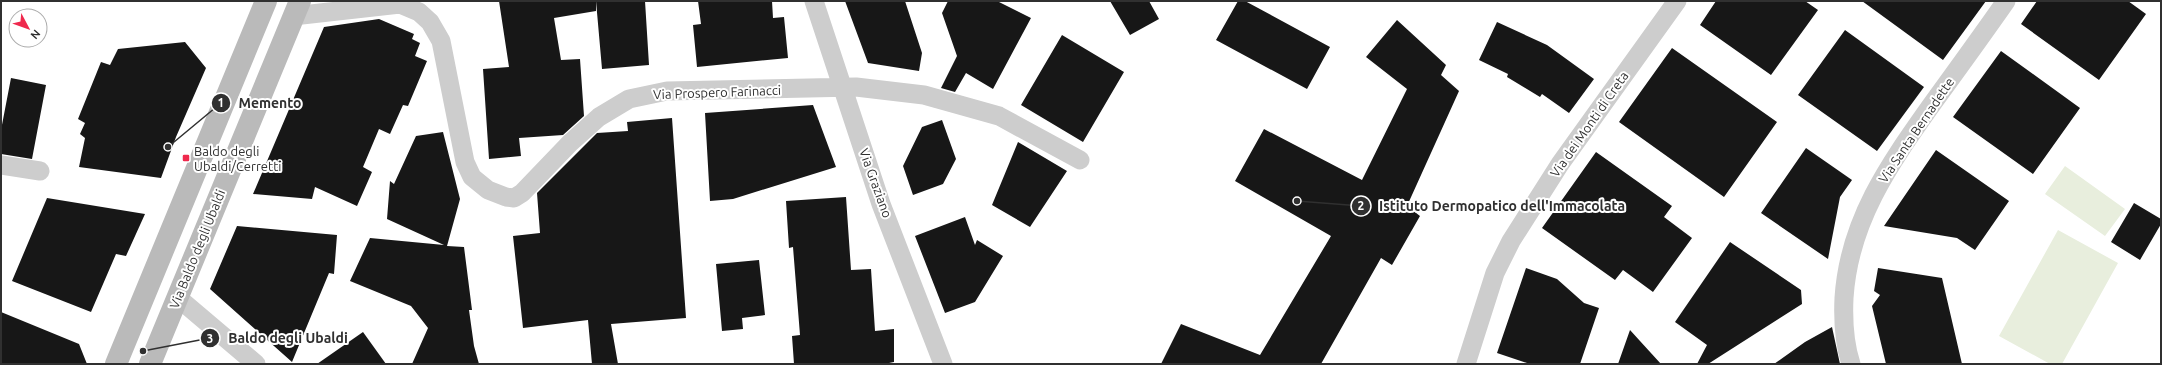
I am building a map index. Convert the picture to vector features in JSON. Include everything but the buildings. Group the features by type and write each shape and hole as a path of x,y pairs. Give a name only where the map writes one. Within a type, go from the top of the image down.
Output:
{"main road":[{"path":"116,364 266,1"},
{"name":"Via Baldo degli Ubaldi","path":"150,364 297,9"}],"street":[{"name":"Via Graziano","path":"814,1 882,204 943,364"},
{"name":"Via dei Monti di Creta","path":"1466,364 1496,273 1511,242 1560,164 1677,1"},
{"name":"Via Santa Bernadette","path":"1851,364 1844,327 1844,310 1848,264 1857,231 1868,206 1890,165 2006,1"},
{"name":"Via Prospero Farinacci","path":"297,9 400,4 419,12 430,22 441,41 465,162 472,177 479,184 498,195 506,197 514,198 522,193 570,143 599,117 629,99 666,91 843,87 875,88 924,95 999,116 1080,160"},
{"path":"3,174 40,171"},
{"path":"177,297 256,364"}],"green space":[{"path":"2065,166 2125,209 2105,236 2045,194"},
{"path":"2058,230 2118,263 2062,364 2050,364 1999,336"}],"place":[{"name":"Memento","path":"168,147"},
{"name":"Baldo degli Ubaldi/Cerretti","path":"186,158"},
{"name":"Istituto Dermopatico dell'Immacolata","path":"1297,201"},
{"name":"Baldo degli Ubaldi","path":"143,351"}]}
